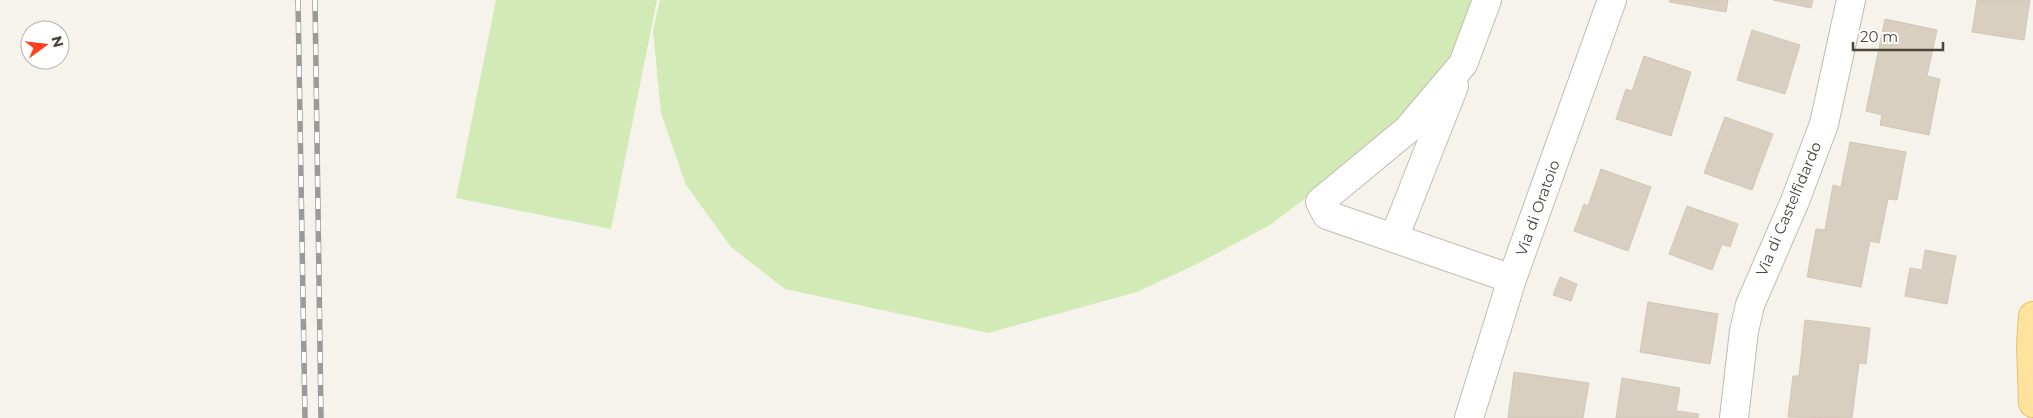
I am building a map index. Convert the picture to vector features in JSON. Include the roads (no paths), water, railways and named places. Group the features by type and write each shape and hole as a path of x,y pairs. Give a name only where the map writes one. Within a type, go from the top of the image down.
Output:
{"main road":[{"path":"2033,316 2031,344 2033,403"},
{"path":"2032,418 2033,412"}],"street":[{"path":"1394,238 1487,0"},
{"name":"Via di Oratoio","path":"1469,418 1512,279 1612,0"},
{"name":"Via di Castelfidardo","path":"1734,418 1744,330 1750,304 1795,201 1824,124 1851,0"},
{"path":"1463,64 1406,130 1320,202 1327,215 1512,279"}],"railway":[{"path":"298,0 305,418"},
{"path":"315,0 321,418"}]}
